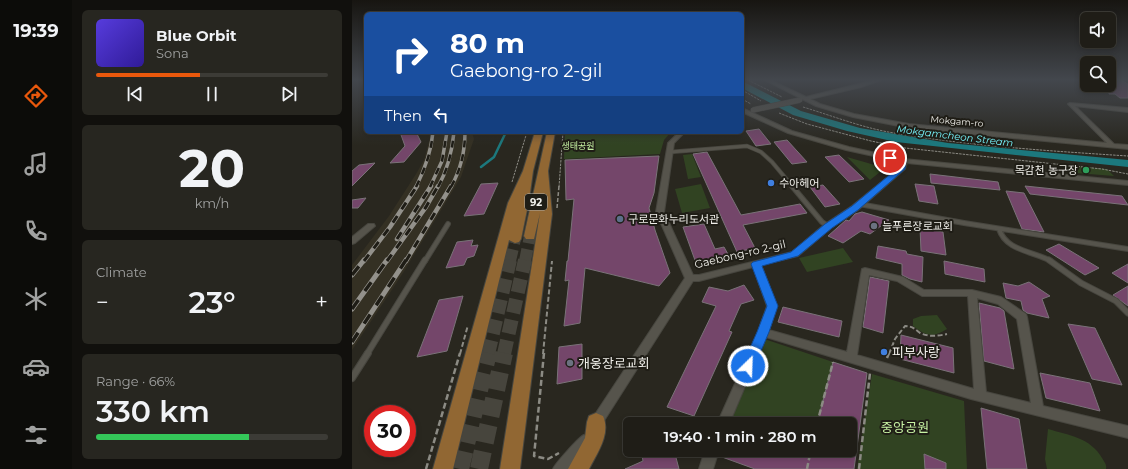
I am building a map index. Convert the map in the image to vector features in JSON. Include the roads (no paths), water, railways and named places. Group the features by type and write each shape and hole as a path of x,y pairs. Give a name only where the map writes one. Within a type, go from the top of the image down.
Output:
{"main road":[{"name":"92","path":"515,239 524,200 528,171 538,134"},
{"name":"92","path":"530,236 551,134"},
{"path":"510,469 546,214 543,167"},
{"path":"443,469 513,203 528,171"},
{"path":"578,469 594,440 596,422"}],"street":[{"path":"744,111 752,107 784,102"},
{"name":"Mokgam-ro","path":"810,102 853,115 909,126 1128,146"},
{"path":"1112,145 1070,104 1128,110"},
{"path":"744,111 790,132 848,149 904,161 1128,183"},
{"path":"560,469 579,450 690,278 660,212 671,142 680,134"},
{"name":"Gaebong-ro 2-gil","path":"690,278 699,278 795,254 828,226 859,204 903,168 904,161"},
{"path":"352,241 371,226"},
{"path":"726,417 763,332 772,306 756,264"},
{"path":"851,358 865,271 900,279 922,293 972,293 1000,301 1022,317 1038,410"},
{"path":"972,293 980,396"},
{"path":"763,332 980,396 1128,432"},
{"path":"706,469 710,457"}],"lane":[{"path":"670,152 747,146 761,152 772,162 822,222 828,226"},
{"path":"859,204 999,229 1128,249"},
{"path":"352,378 448,224"},
{"path":"999,229 1001,235 1009,244 1049,260 1081,283 1116,301 1128,313"}],"water":[{"path":"768,102 783,102 801,111 860,128 948,143 1128,160 1128,167 896,142 847,131 793,115"}],"waterway":[{"path":"481,167 494,157 505,134"}],"tunnel":[{"path":"525,261 530,236"},
{"path":"510,261 515,239"},
{"path":"488,354 510,260"},
{"path":"504,354 525,260"},
{"path":"460,469 488,353"},
{"path":"479,469 504,353"}],"railway":[{"path":"416,187 427,161 433,134"},
{"path":"430,187 442,161 447,134"},
{"path":"438,187 449,160 454,134"},
{"path":"451,187 462,160 465,134"},
{"path":"364,261 390,227 417,186"},
{"path":"397,239 431,186"},
{"path":"387,261 426,207 438,186"},
{"path":"406,261 451,186"},
{"path":"352,275 364,260"},
{"path":"352,309 387,260"},
{"path":"352,342 406,260"}],"place":[{"name":"목감천 농구장","path":"1086,170"},
{"name":"수아헤어","path":"771,183"},
{"name":"구로문화누리도서관","path":"620,219"},
{"name":"늘푸른장로교회","path":"874,226"},
{"name":"피부사랑","path":"884,352"},
{"name":"개웅장로교회","path":"570,363"}],"water label":[{"name":"Mokgamcheon Stream","path":"955,136"}],"park label":[{"name":"생태공원","path":"578,145"},
{"name":"중앙공원","path":"905,427"}]}
